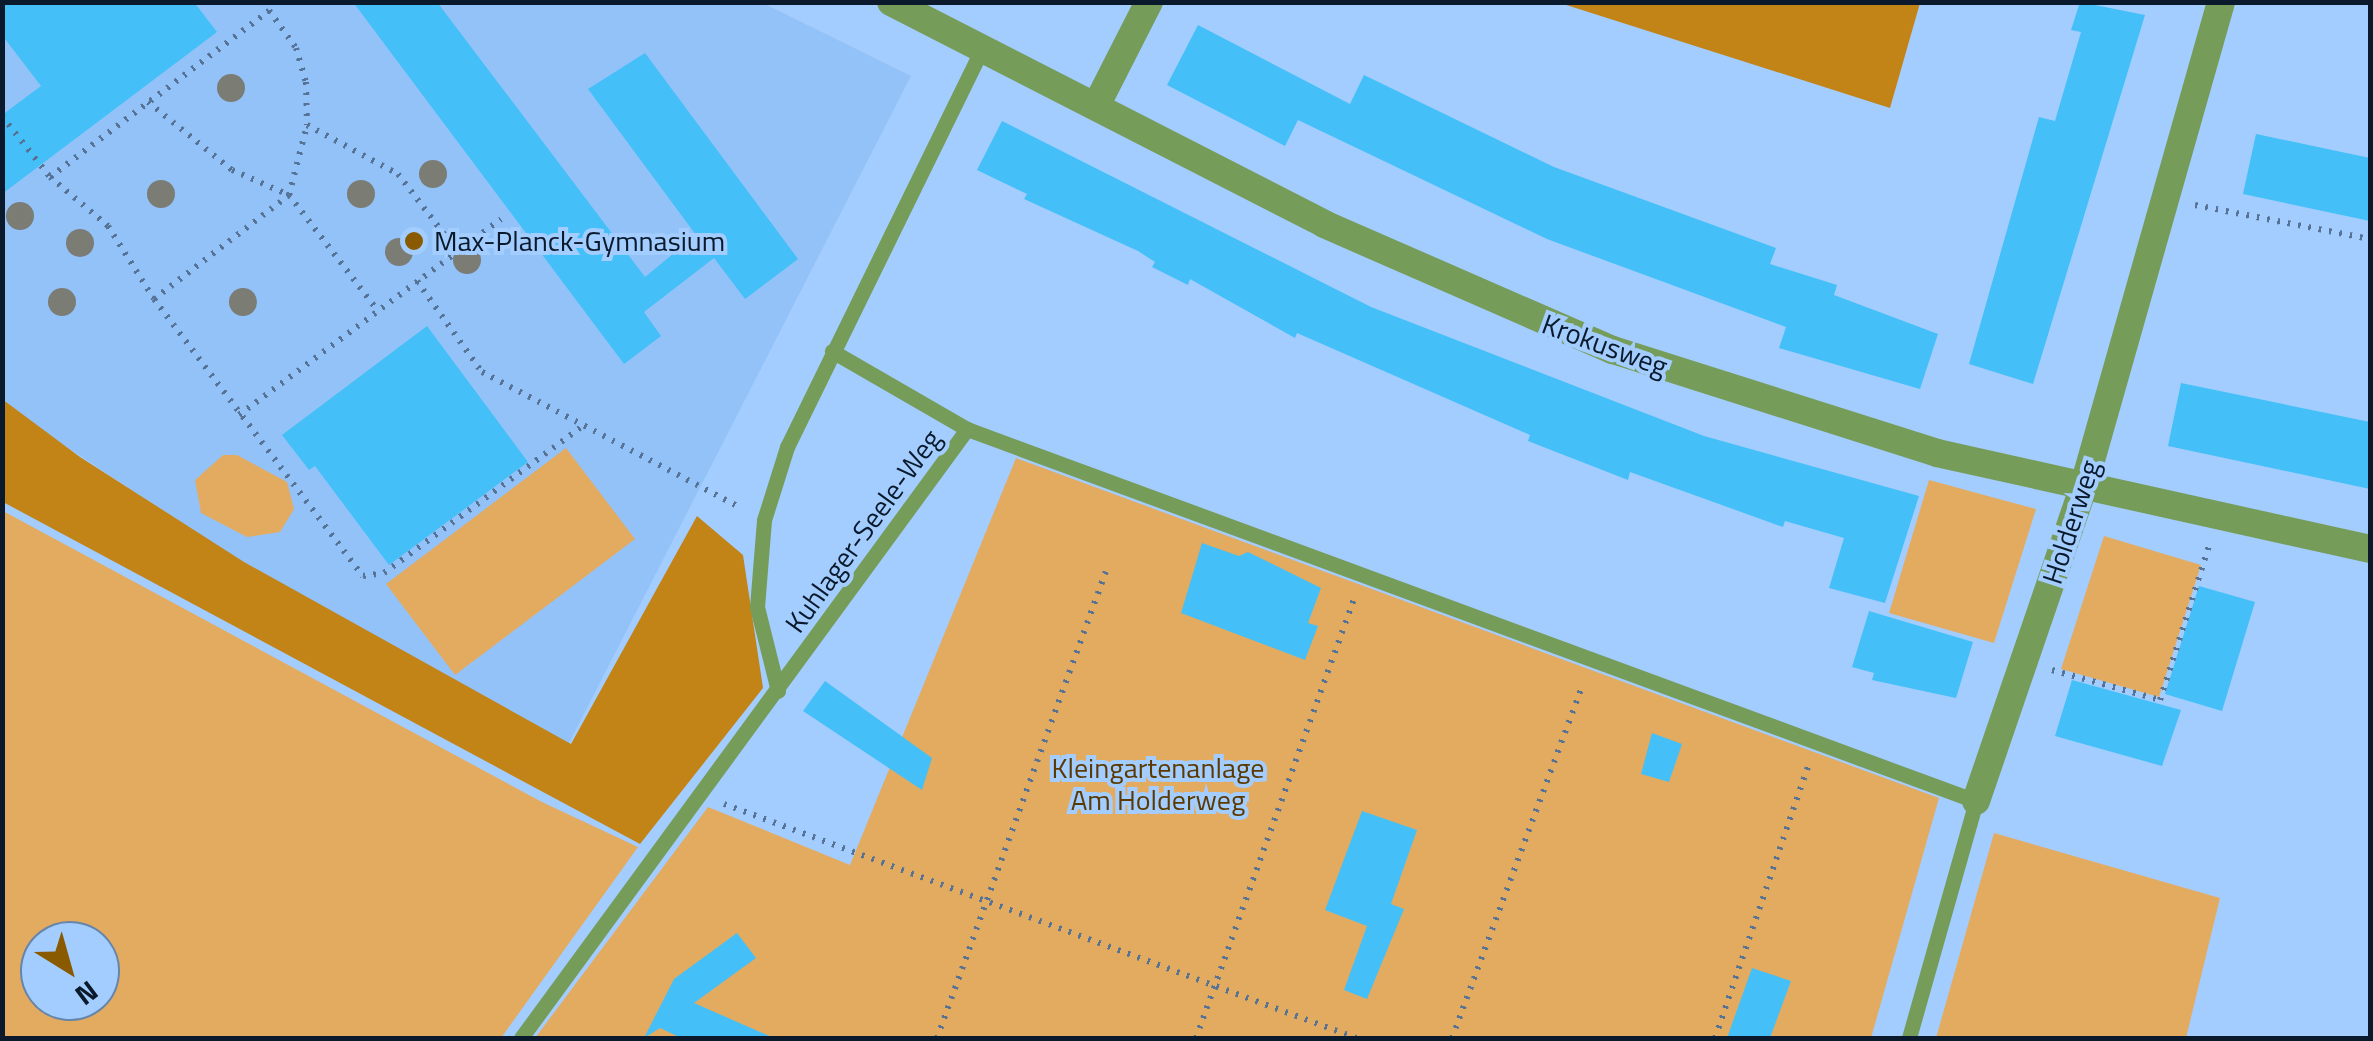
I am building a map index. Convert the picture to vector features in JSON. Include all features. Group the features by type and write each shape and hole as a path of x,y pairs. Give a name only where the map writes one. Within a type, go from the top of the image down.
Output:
{"street":[{"name":"Krokusweg","path":"891,2 1324,224 1540,322 1822,420 2218,518 2370,548"},
{"path":"1096,106 1149,2"},
{"name":"Holderweg","path":"1976,801 2084,485 2221,2"}],"lane":[{"name":"Kuhlager-Seele-Weg","path":"778,691 757,607 764,520 787,447 982,49"},
{"name":"Kuhlager-Seele-Weg","path":"521,1038 967,429 832,351"},
{"path":"967,429 1976,801"},
{"name":"Holderweg","path":"1909,1038 1976,801"}],"path":[{"path":"154,299 289,195 307,125 306,82 296,48 263,2"},
{"path":"50,176 269,10"},
{"path":"148,102 232,170 289,195 378,311"},
{"path":"2,116 50,176 108,226 154,299 363,576 384,574 584,424"},
{"path":"307,125 398,174 457,252"},
{"path":"2166,200 2370,238"},
{"path":"239,415 502,219"},
{"path":"418,282 482,372 764,520"},
{"path":"2024,662 2160,700 2218,518"},
{"path":"937,1038 1106,572"},
{"path":"1196,1038 1358,587"},
{"path":"1452,1038 1588,670"},
{"path":"1715,1038 1812,753"},
{"path":"700,794 988,906 1356,1038"}],"shaded area":[{"name":"Max-Planck-Gymnasium","path":"3,3 763,3 911,76 568,745 252,569 3,405"},
{"path":"1560,3 1920,3 1890,108"},
{"path":"2,399 80,457 244,562 571,744 697,516 743,555 763,688 640,844 3,502"}],"green space":[{"path":"566,448 635,539 455,675 386,584"},
{"path":"223,455 237,455 287,482 294,509 280,532 247,537 201,513 195,480"},
{"name":"Kleingartenanlage Am Holderweg","path":"1016,458 1939,798 1871,1038 535,1038 708,807 850,865"},
{"path":"1929,480 2036,509 1994,643 1889,613"},
{"path":"3,511 542,802 638,847 501,1038 3,1038"},
{"path":"2104,536 2201,565 2159,697 2061,669"},
{"path":"1994,833 2220,898 2186,1038 1936,1038"}],"building":[{"path":"2,2 194,2 217,32 2,194 2,115 41,86 2,35"},
{"path":"353,2 437,2 645,277 696,235 588,89 645,53 798,259 745,299 714,258 644,312 661,336 624,364"},
{"path":"2080,2 2145,15 2033,384 1969,364 2039,117 2055,121 2081,32 2071,30"},
{"path":"1198,25 1350,104 1364,75 1554,167 1776,248 1770,264 1837,285 1834,295 1938,334 1920,389 1779,348 1786,327 1547,239 1298,120 1285,146 1167,85"},
{"path":"1002,121 1371,307 1704,436 1919,496 1885,603 1829,588 1844,538 1785,521 1783,527 1630,472 1628,480 1528,441 1530,435 1297,333 1295,338 1190,279 1188,285 1152,267 1155,262 1138,251 1024,199 1027,194 977,170"},
{"path":"2256,134 2370,158 2370,221 2243,194"},
{"path":"427,326 528,462 389,565 315,466 309,470 282,435"},
{"path":"2181,383 2370,422 2370,489 2168,446"},
{"path":"1202,543 1239,556 1248,552 1321,588 1308,623 1318,626 1305,660 1181,613"},
{"path":"2199,586 2255,602 2222,711 2165,694"},
{"path":"1869,611 1973,642 1956,698 1872,680 1874,673 1852,667"},
{"path":"2072,680 2181,710 2162,766 2055,736"},
{"path":"825,681 932,758 922,790 803,711"},
{"path":"1652,733 1682,744 1669,782 1641,774"},
{"path":"1362,811 1417,830 1391,904 1404,909 1367,999 1344,990 1367,926 1325,910"},
{"path":"737,933 756,958 694,1003 774,1038 681,1038 660,1028 644,1038 674,979"},
{"path":"1752,968 1791,981 1770,1038 1727,1038"}],"place":[{"name":"Max-Planck-Gymnasium","path":"414,241"}]}
